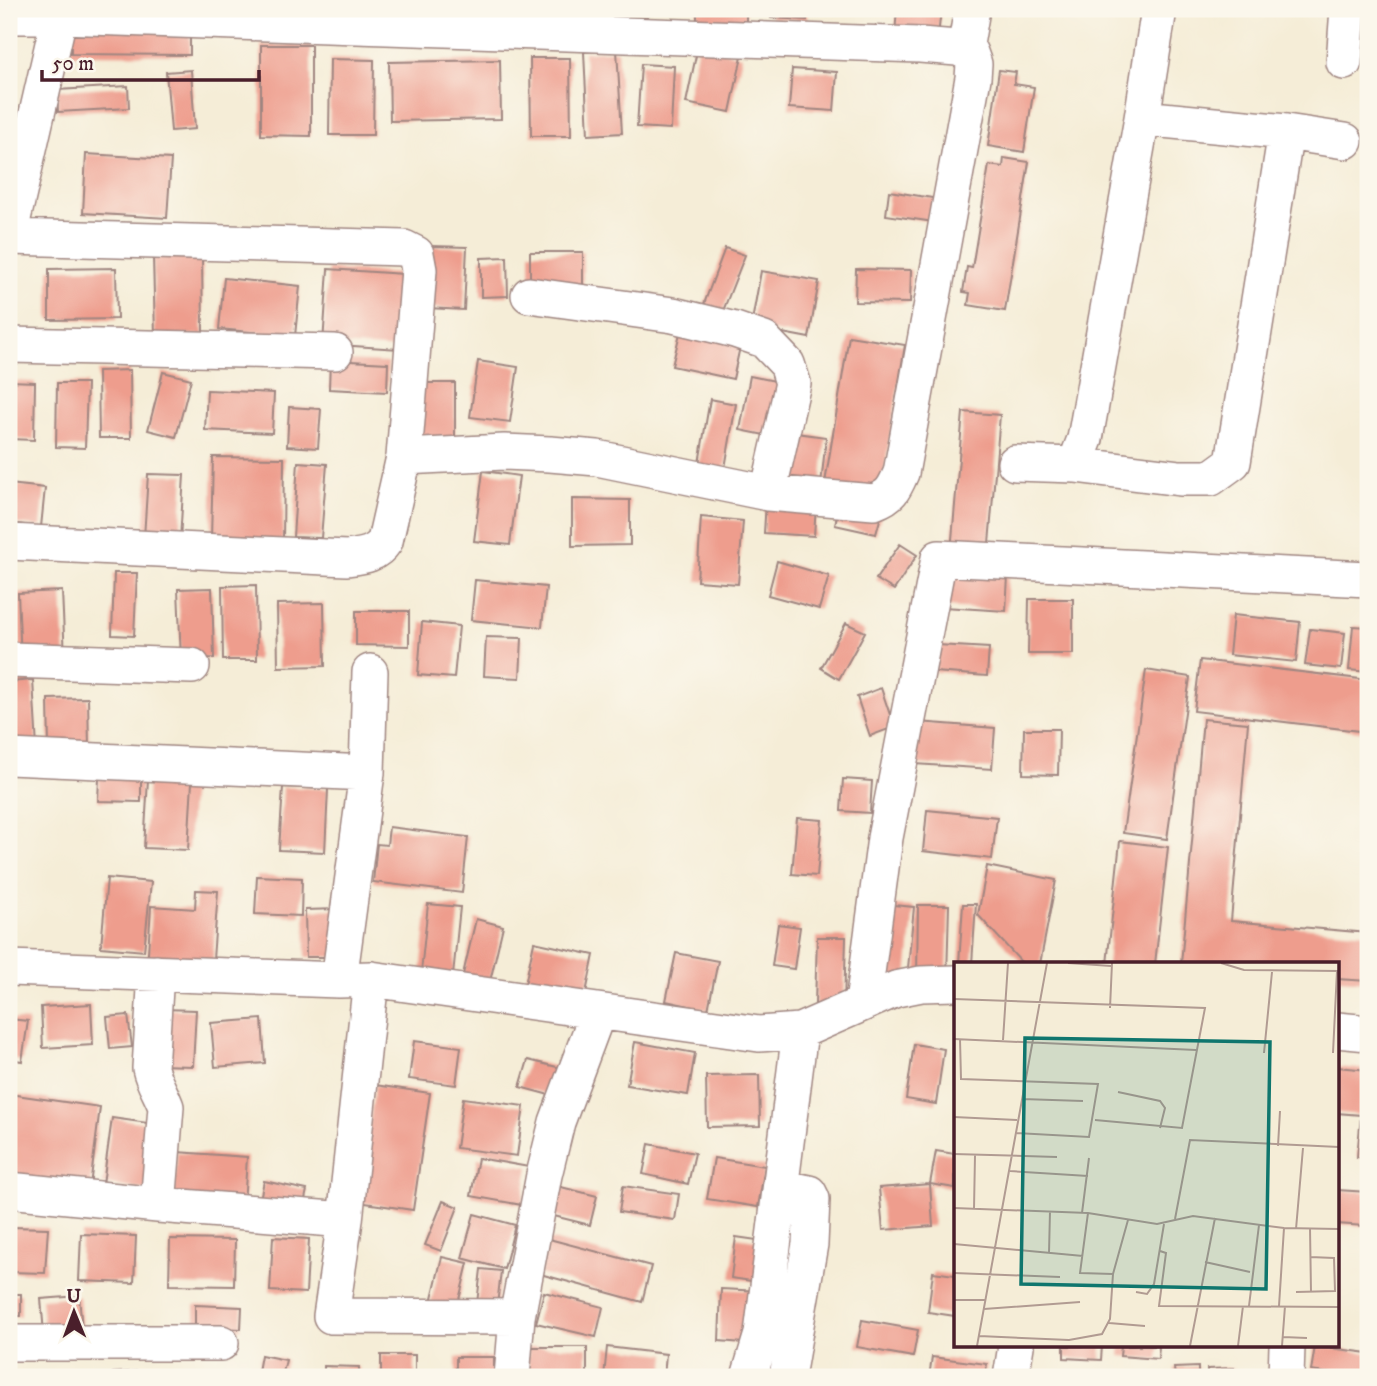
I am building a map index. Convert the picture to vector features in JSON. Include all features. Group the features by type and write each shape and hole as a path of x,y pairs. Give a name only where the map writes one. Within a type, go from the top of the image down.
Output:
{"street":[{"path":"965,50 972,9"},
{"path":"1075,466 1085,439 1159,9"},
{"path":"1344,62 1348,9"},
{"path":"9,542 333,557 362,556 371,554 385,541 404,457 419,270 418,258 411,250 9,237 60,12"},
{"path":"9,16 60,12 920,45 957,48 970,54 974,64 972,78 901,473 891,493 885,498 874,502 768,493 597,458 504,453 404,457"},
{"path":"1142,118 1286,132 1345,141"},
{"path":"1015,463 1075,466 1181,478 1211,478 1233,462 1286,132"},
{"path":"529,295 673,315 764,340 787,364 793,383 768,493"},
{"path":"9,345 335,352"},
{"path":"863,1003 885,838 939,558 1368,579"},
{"path":"9,660 192,666"},
{"path":"370,672 345,1220 331,1316 517,1317"},
{"path":"9,757 367,773"},
{"path":"9,968 355,979 760,1034 800,1031 896,989 921,984 954,983"},
{"path":"156,973 149,1068 166,1107 158,1205"},
{"path":"512,1377 517,1317 541,1187 557,1122 598,1012"},
{"path":"1338,1030 1368,1033"},
{"path":"749,1377 762,1334 800,1031"},
{"path":"781,1187 809,1192 812,1199 810,1244 787,1377"},
{"path":"9,1190 345,1220"},
{"path":"9,1343 221,1342"},
{"path":"1011,1377 1016,1348"},
{"path":"1286,1377 1287,1348"}],"building":[{"path":"458,9 509,9 509,12 457,12"},
{"path":"697,9 746,9 746,32 697,31"},
{"path":"772,9 807,9 807,20 771,18"},
{"path":"897,9 941,9 938,37 895,34"},
{"path":"71,24 190,25 190,55 71,54"},
{"path":"261,45 311,45 311,136 261,135"},
{"path":"698,46 742,56 730,112 686,103"},
{"path":"617,50 622,133 588,135 584,52"},
{"path":"530,58 570,58 571,136 531,136"},
{"path":"330,59 374,60 373,135 329,135"},
{"path":"500,60 501,119 390,121 389,62"},
{"path":"641,64 674,66 671,129 637,127"},
{"path":"792,69 837,72 834,111 789,108"},
{"path":"191,70 195,129 171,131 166,72"},
{"path":"999,70 1016,72 1014,84 1034,87 1024,152 988,146"},
{"path":"128,86 129,108 58,112 57,90"},
{"path":"86,154 171,159 167,218 83,213"},
{"path":"1004,158 1029,162 1005,311 968,305 970,293 963,292 967,267 972,268 989,165 1003,167"},
{"path":"889,191 945,200 941,223 886,215"},
{"path":"431,246 467,247 464,310 428,308"},
{"path":"725,248 745,255 723,311 704,304"},
{"path":"530,252 583,252 583,289 530,289"},
{"path":"202,255 203,335 155,336 153,256"},
{"path":"507,257 508,296 481,297 481,258"},
{"path":"116,268 117,319 49,320 49,269"},
{"path":"328,269 404,274 399,349 323,344"},
{"path":"856,269 911,270 910,303 855,302"},
{"path":"761,271 819,281 809,338 751,327"},
{"path":"224,278 300,286 295,336 219,329"},
{"path":"681,329 741,342 733,379 672,366"},
{"path":"849,336 905,345 880,498 824,489"},
{"path":"330,360 388,363 387,392 329,389"},
{"path":"478,361 518,367 510,422 470,417"},
{"path":"130,370 131,438 99,438 98,371"},
{"path":"163,372 191,379 176,437 148,430"},
{"path":"750,376 785,383 775,437 740,430"},
{"path":"9,381 35,382 34,440 9,439"},
{"path":"57,383 87,383 85,448 56,447"},
{"path":"415,383 455,383 455,449 415,448"},
{"path":"207,390 274,393 272,433 205,430"},
{"path":"710,399 736,404 724,474 698,469"},
{"path":"289,407 321,409 318,448 287,446"},
{"path":"963,412 1000,415 988,555 951,551"},
{"path":"789,432 826,437 821,485 783,480"},
{"path":"213,457 284,458 283,541 211,540"},
{"path":"298,462 327,464 321,538 293,537"},
{"path":"483,471 519,476 510,545 474,541"},
{"path":"148,474 184,475 180,540 144,538"},
{"path":"9,484 45,488 41,527 9,523"},
{"path":"572,499 630,500 630,545 572,546"},
{"path":"766,501 816,504 814,536 764,533"},
{"path":"839,506 881,516 876,534 835,525"},
{"path":"701,517 743,521 738,584 697,581"},
{"path":"900,544 917,555 894,590 876,579"},
{"path":"777,561 829,576 819,609 768,595"},
{"path":"114,573 137,573 134,636 112,635"},
{"path":"946,573 1008,576 1006,611 944,607"},
{"path":"475,580 546,587 542,627 471,620"},
{"path":"256,585 257,660 223,660 222,586"},
{"path":"212,588 214,658 181,659 178,589"},
{"path":"62,591 65,658 21,660 18,593"},
{"path":"1029,599 1073,599 1073,654 1028,654"},
{"path":"324,603 325,666 278,667 277,604"},
{"path":"356,611 409,611 409,646 356,645"},
{"path":"1233,615 1300,622 1296,662 1229,655"},
{"path":"422,622 459,626 454,678 418,675"},
{"path":"846,623 865,632 839,679 821,668"},
{"path":"1353,626 1368,627 1368,672 1349,670"},
{"path":"1310,629 1345,633 1341,669 1305,665"},
{"path":"486,637 522,638 520,678 484,676"},
{"path":"937,645 989,648 987,676 935,672"},
{"path":"1200,660 1368,680 1368,732 1194,711"},
{"path":"1146,670 1190,677 1167,839 1123,833"},
{"path":"33,680 37,748 9,750 9,682"},
{"path":"881,688 894,727 870,736 857,697"},
{"path":"88,698 89,748 49,748 48,699"},
{"path":"1203,719 1248,723 1231,921 1368,933 1368,981 1338,979 1338,962 1181,962"},
{"path":"918,722 995,728 992,769 915,764"},
{"path":"1024,729 1059,729 1058,775 1023,774"},
{"path":"99,778 141,779 141,802 98,801"},
{"path":"148,779 192,782 188,850 144,848"},
{"path":"843,779 872,781 870,813 841,811"},
{"path":"283,787 328,789 325,852 279,850"},
{"path":"927,810 997,817 992,859 923,851"},
{"path":"797,818 822,820 817,876 792,874"},
{"path":"389,827 468,837 462,893 373,882 377,844 387,845"},
{"path":"1120,841 1168,847 1155,962 1107,962"},
{"path":"987,866 1056,880 1040,962 1021,962 978,915"},
{"path":"257,876 302,878 301,916 255,914"},
{"path":"107,878 151,882 144,951 101,947"},
{"path":"196,890 218,891 212,973 147,969 151,906 195,909"},
{"path":"428,904 460,907 452,985 420,982"},
{"path":"882,904 914,907 907,978 875,975"},
{"path":"963,904 976,904 972,962 959,962"},
{"path":"918,905 949,905 947,978 917,977"},
{"path":"338,909 338,957 306,957 305,910"},
{"path":"476,919 503,926 488,990 461,983"},
{"path":"778,924 800,927 794,969 772,966"},
{"path":"817,937 846,937 844,1006 815,1005"},
{"path":"534,942 594,955 583,1007 523,994"},
{"path":"676,953 718,961 708,1010 666,1001"},
{"path":"91,1004 93,1045 43,1048 41,1007"},
{"path":"162,1009 196,1010 193,1066 159,1065"},
{"path":"128,1015 132,1047 110,1049 107,1017"},
{"path":"9,1019 28,1021 22,1061 9,1059"},
{"path":"262,1019 265,1063 215,1067 211,1023"},
{"path":"414,1041 461,1047 456,1085 409,1079"},
{"path":"635,1042 695,1053 688,1095 627,1085"},
{"path":"914,1044 944,1049 936,1104 906,1099"},
{"path":"528,1060 561,1068 553,1096 520,1087"},
{"path":"1338,1067 1368,1070 1368,1158 1357,1157 1361,1115 1338,1113"},
{"path":"759,1075 760,1126 707,1127 706,1076"},
{"path":"375,1085 430,1093 413,1210 358,1202"},
{"path":"9,1094 100,1107 90,1186 9,1176"},
{"path":"463,1098 524,1106 517,1156 456,1148"},
{"path":"112,1118 155,1124 146,1190 103,1184"},
{"path":"649,1144 695,1153 688,1184 643,1174"},
{"path":"936,1151 954,1154 954,1188 930,1184"},
{"path":"177,1152 247,1157 244,1205 174,1200"},
{"path":"478,1158 529,1167 522,1205 471,1196"},
{"path":"714,1158 765,1166 758,1207 707,1199"},
{"path":"264,1181 307,1190 302,1213 259,1204"},
{"path":"930,1184 933,1226 883,1230 879,1188"},
{"path":"557,1186 597,1196 590,1225 550,1215"},
{"path":"623,1186 679,1194 675,1220 619,1212"},
{"path":"1338,1190 1368,1192 1365,1226 1338,1224"},
{"path":"443,1201 458,1207 441,1251 425,1245"},
{"path":"474,1214 515,1225 504,1269 462,1258"},
{"path":"9,1227 48,1228 45,1273 9,1272"},
{"path":"81,1234 136,1236 134,1283 79,1281"},
{"path":"273,1237 309,1239 306,1293 270,1291"},
{"path":"736,1237 771,1242 765,1283 731,1278"},
{"path":"170,1239 235,1240 234,1286 169,1285"},
{"path":"549,1239 651,1266 642,1302 540,1274"},
{"path":"442,1257 468,1263 457,1308 431,1302"},
{"path":"481,1269 501,1271 496,1314 476,1312"},
{"path":"933,1272 954,1275 954,1316 928,1312"},
{"path":"721,1289 760,1291 757,1344 719,1341"},
{"path":"544,1292 603,1307 596,1337 536,1323"},
{"path":"9,1294 21,1294 21,1316 9,1316"},
{"path":"79,1296 82,1329 44,1333 41,1299"},
{"path":"195,1305 242,1307 241,1329 195,1327"},
{"path":"862,1320 918,1330 913,1357 857,1347"},
{"path":"528,1347 587,1347 587,1377 528,1377"},
{"path":"607,1347 666,1354 664,1377 604,1377"},
{"path":"1064,1348 1102,1348 1101,1360 1064,1358"},
{"path":"1121,1348 1159,1348 1158,1359 1120,1356"},
{"path":"1315,1348 1368,1353 1368,1377 1311,1371"},
{"path":"261,1355 286,1360 282,1377 257,1377"},
{"path":"381,1355 415,1355 415,1377 381,1377"},
{"path":"456,1357 494,1357 494,1377 456,1377"},
{"path":"932,1357 987,1364 985,1377 929,1377"},
{"path":"324,1366 359,1367 359,1377 324,1377"},
{"path":"1198,1367 1198,1377 1175,1377 1174,1368"},
{"path":"1234,1368 1234,1377 1207,1377 1207,1369"},
{"path":"143,1371 143,1377 113,1377 113,1373"}]}
